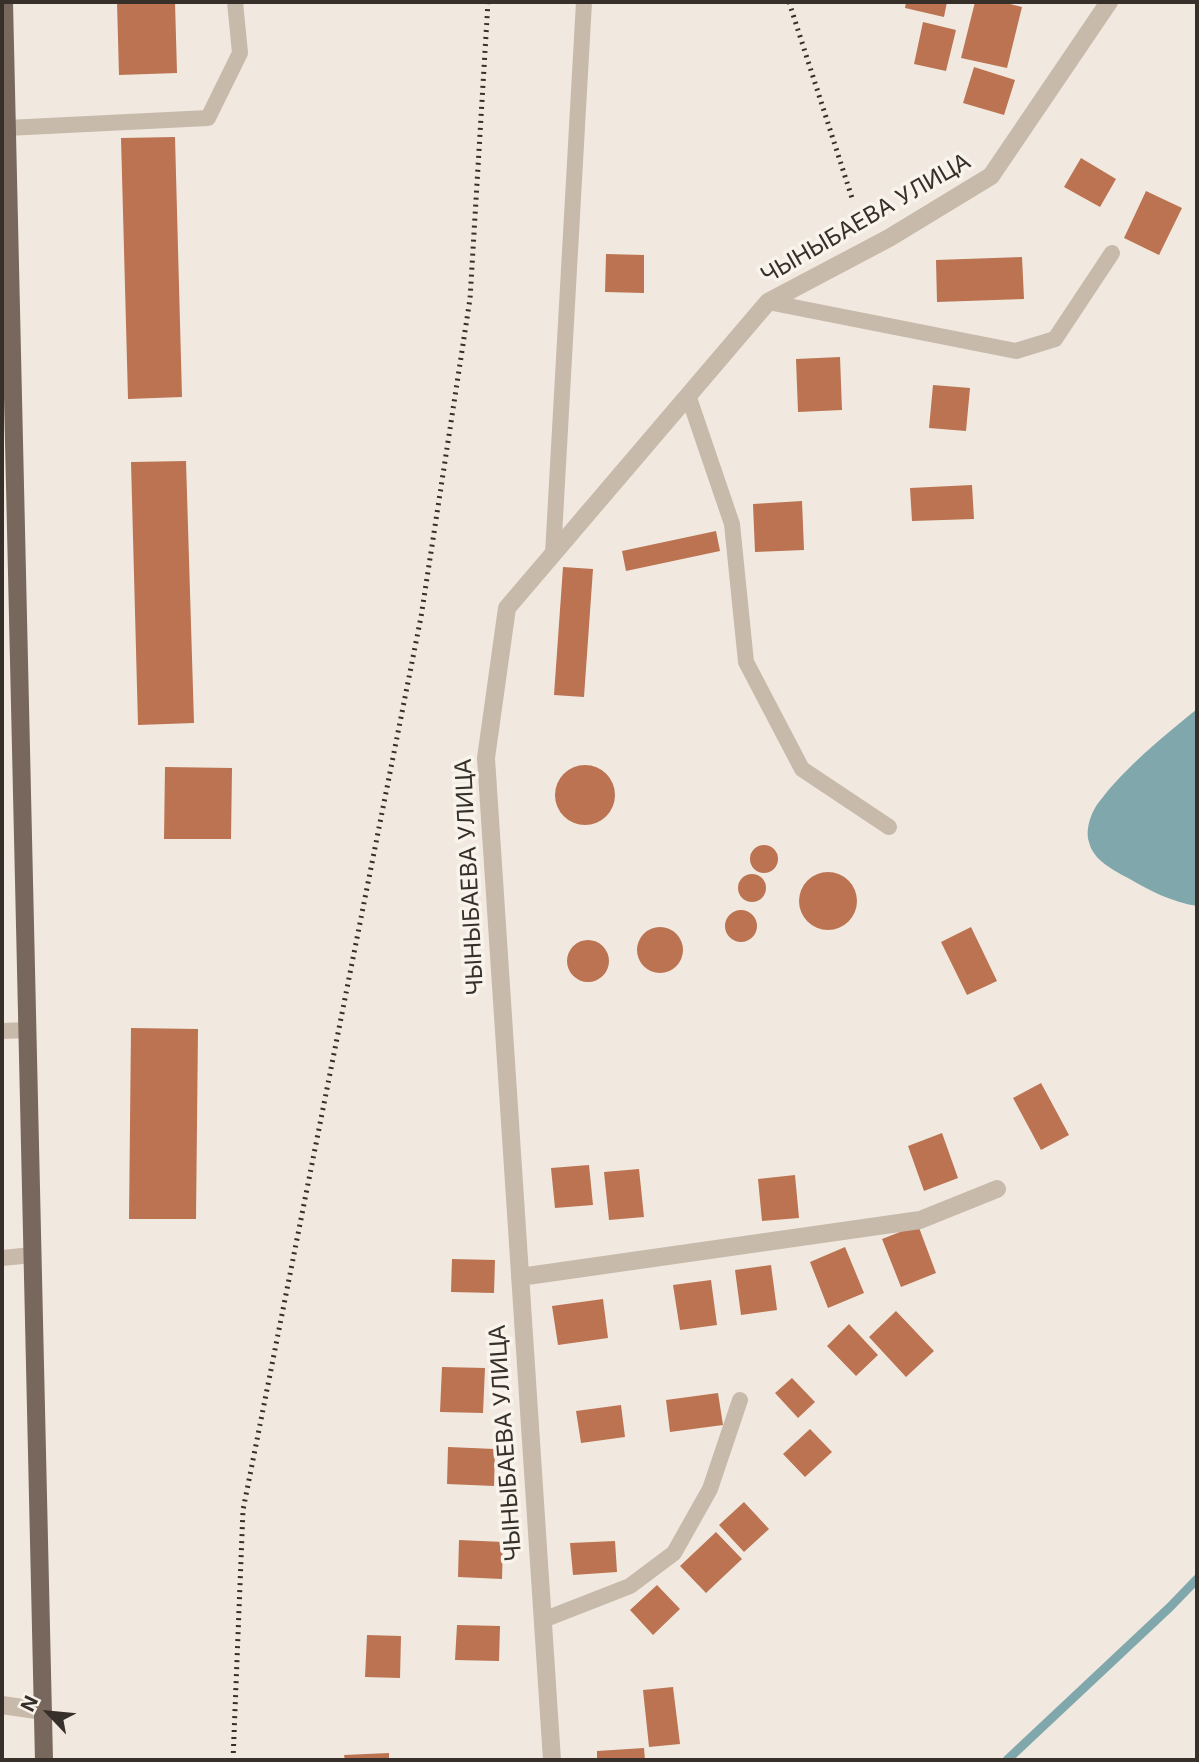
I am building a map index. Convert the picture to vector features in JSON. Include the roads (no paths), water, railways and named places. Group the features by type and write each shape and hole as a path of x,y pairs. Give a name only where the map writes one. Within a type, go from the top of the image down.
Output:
{"main road":[{"path":"4,2 7,384 27,1030 43,1711 47,1756"}],"street":[{"name":"ЧЫНЫБАЕВА УЛИЦА","path":"552,1760 486,758 507,608 768,302 889,238 991,177 1109,2"},
{"path":"520,1278 920,1220 998,1189"},
{"path":"2,1705 43,1711"}],"lane":[{"path":"7,128 208,118 240,53 235,2"},
{"path":"553,554 584,2"},
{"path":"768,302 1016,351 1055,339 1112,253"},
{"path":"688,396 732,524 746,662 802,769 889,827"},
{"path":"2,1031 27,1030"},
{"path":"2,1258 32,1255"},
{"path":"542,1620 629,1586 674,1553 710,1489 740,1400"}],"water":[{"path":"1197,709 1197,906 1161,895 1110,868 1091,848 1088,832 1099,802 1121,776"}],"waterway":[{"path":"1007,1760 1197,1579"}],"railway":[{"path":"233,1760 243,1510 421,617 470,299 488,2"},
{"path":"789,2 852,198"}]}
